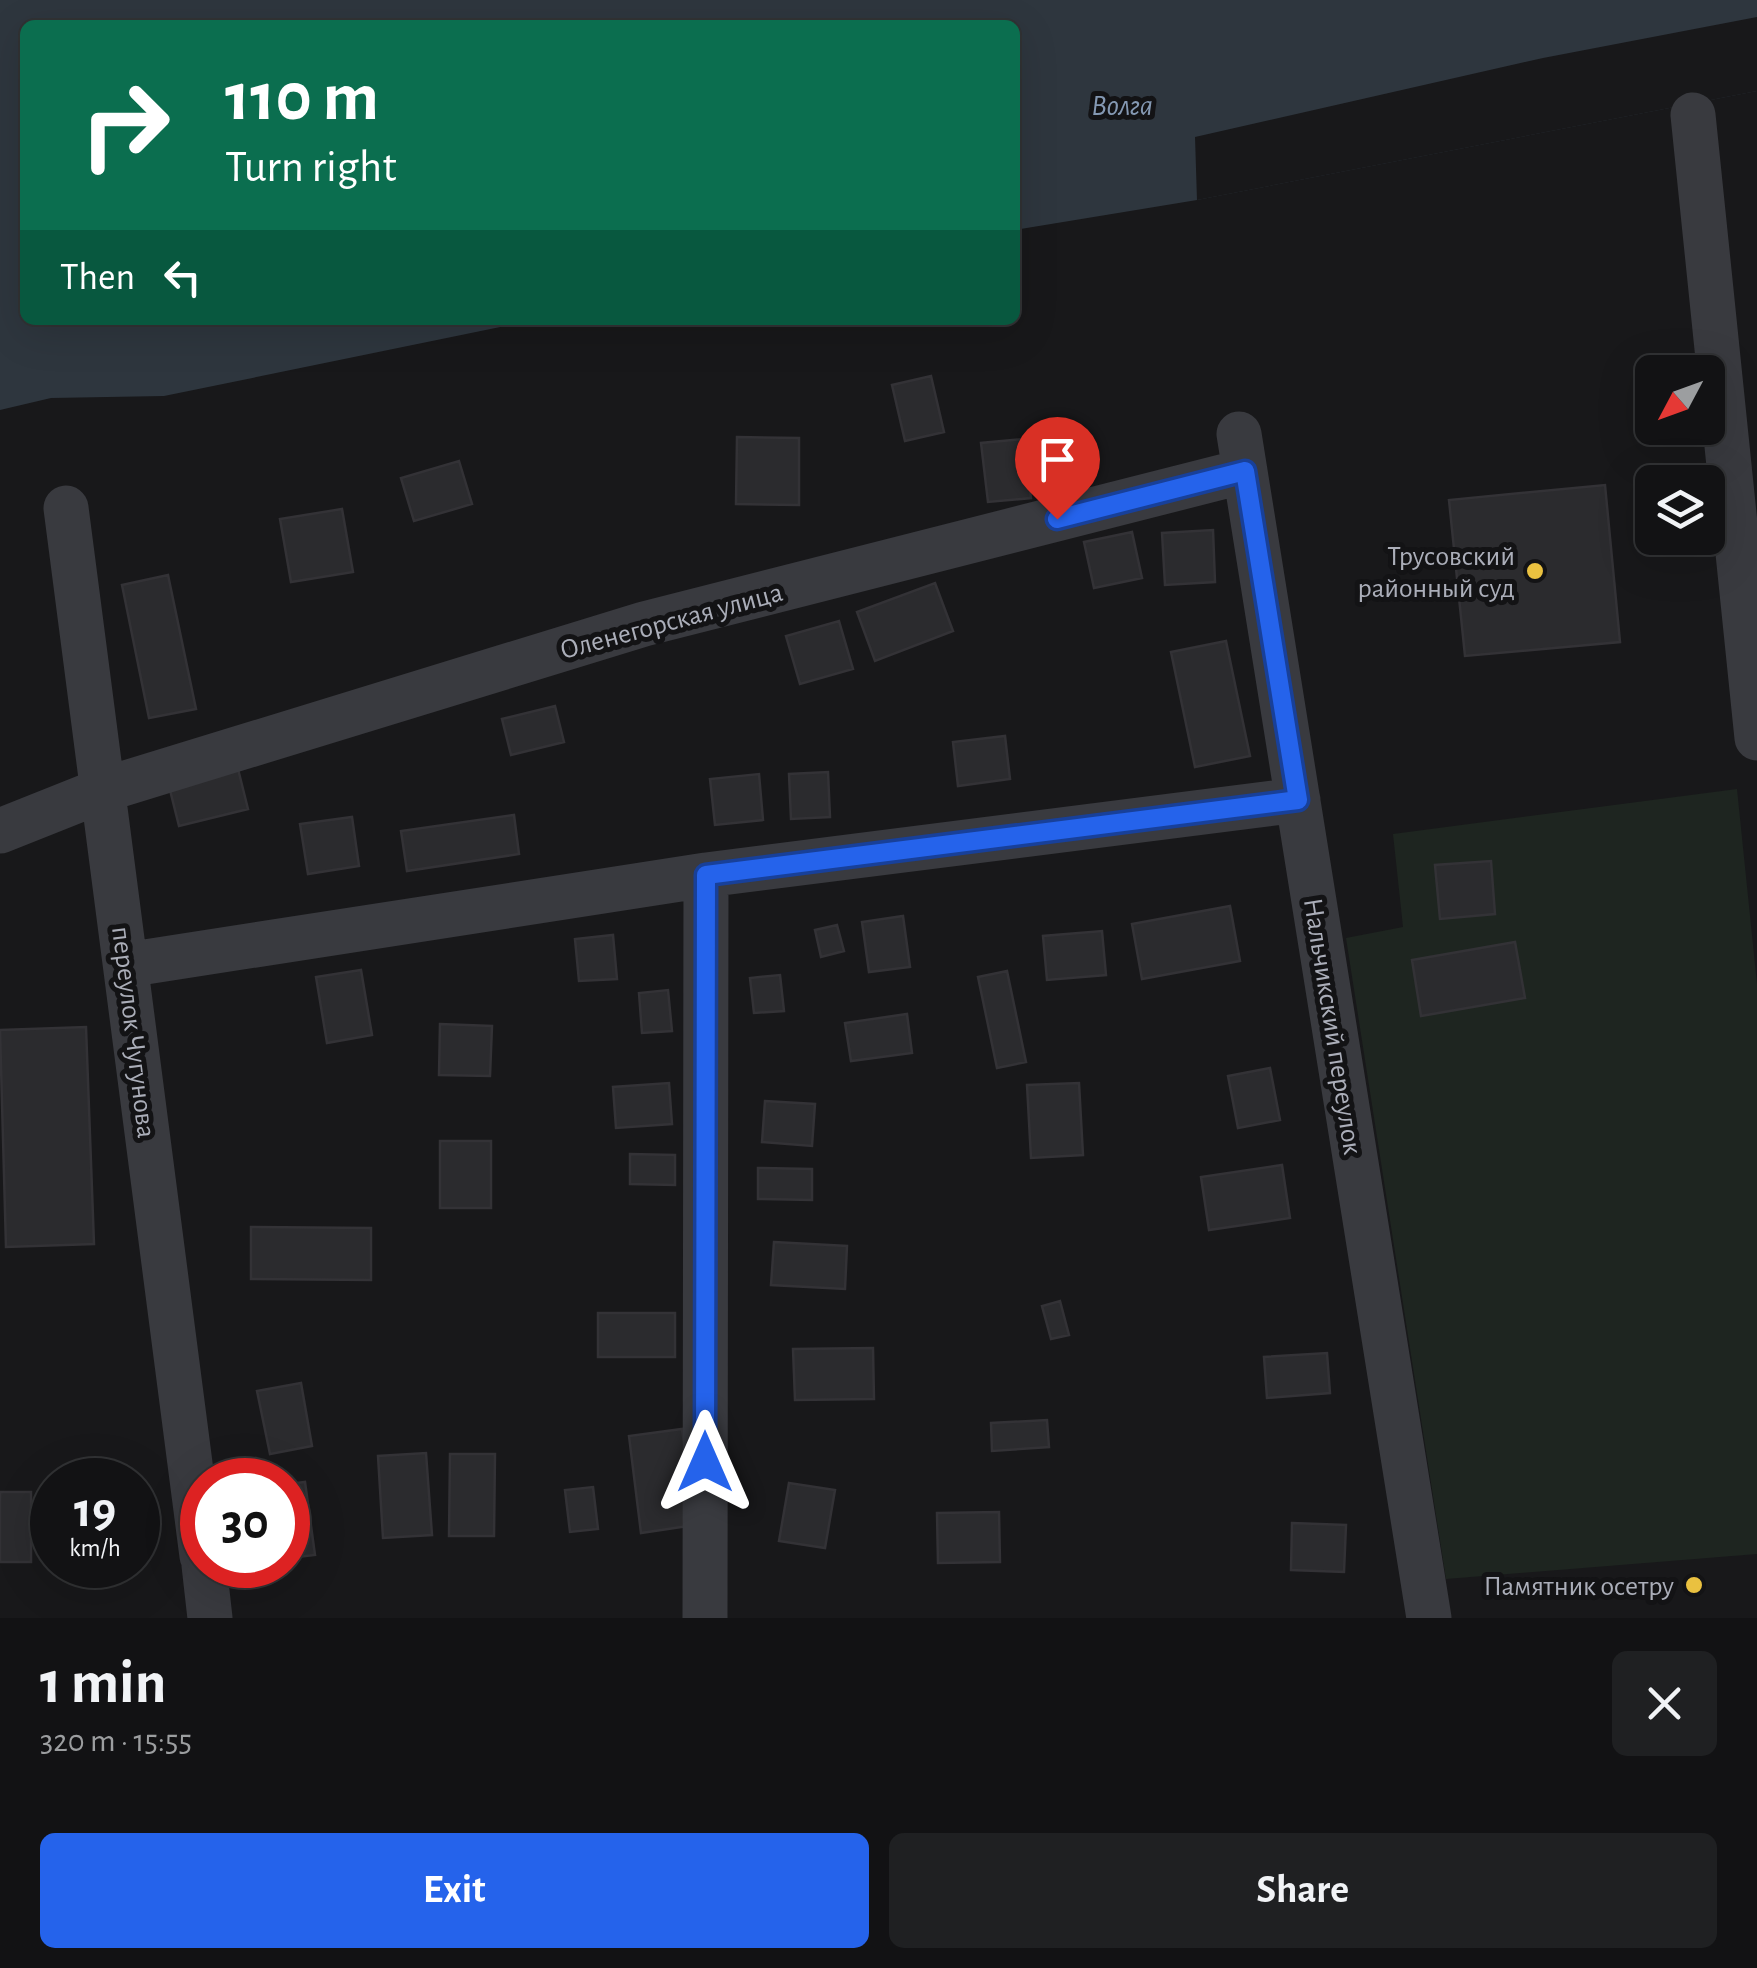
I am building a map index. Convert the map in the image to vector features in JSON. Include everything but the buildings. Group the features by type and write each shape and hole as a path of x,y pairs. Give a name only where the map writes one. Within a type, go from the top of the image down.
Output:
{"street":[{"path":"1693,114 1757,738"},
{"name":"Оленегорская улица","path":"0,830 103,790 644,624 1242,453"},
{"name":"Нальчикский переулок","path":"1242,453 1429,1618"},
{"name":"переулок Чугунова","path":"66,508 189,1458"},
{"path":"126,964 706,875 1298,800"},
{"path":"705,1618 706,875"},
{"path":"207,1588 210,1618"}],"shaded area":[{"path":"1737,789 1757,984 1757,1554 1446,1579 1346,938 1403,927 1393,834"}],"water":[{"name":"Волга","path":"0,0 1757,0 1757,91 1197,200 1020,229 1020,20 20,20 20,325 511,325 164,396 51,398 0,410"}],"pier":[{"path":"1757,17 1757,91 1197,200 1195,137 1543,58"}],"place":[{"name":"Трусовский районный суд","path":"1535,571"},
{"name":"Памятник осетру","path":"1694,1585"}],"route":[{"path":"705,1462 706,875 1298,800 1245,471 1057,519"}]}
